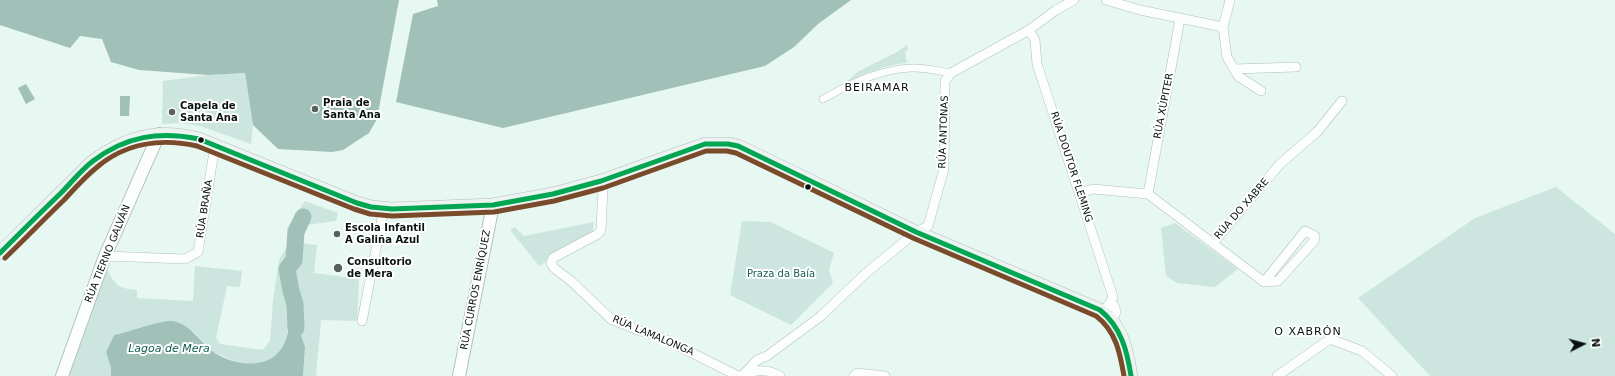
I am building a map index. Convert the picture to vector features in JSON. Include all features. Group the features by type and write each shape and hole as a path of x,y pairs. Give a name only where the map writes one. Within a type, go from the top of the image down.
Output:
{"main road":[{"path":"0,253 92,162 107,151 134,138 159,134 180,134 199,139 358,203 384,208 493,205 553,194 601,181 705,144 728,144 745,149 916,232 1108,312"},
{"name":"RÚA DOUTOR FLEMING","path":"1108,312 1123,339 1131,376"}],"street":[{"path":"823,99 842,88 894,70 912,68 951,73 1029,30 1056,10 1074,0"},
{"path":"1106,0 1140,10 1224,27"},
{"path":"1230,0 1224,27 1227,57 1238,76 1261,91"},
{"name":"RÚA XÚPITER","path":"1148,194 1180,19"},
{"name":"RÚA DOUTOR FLEMING","path":"1029,30 1035,40 1037,64 1113,297 1108,312"},
{"path":"1234,69 1296,67"},
{"name":"RÚA ANTONAS","path":"916,232 928,226 944,169 945,81 951,73"},
{"name":"RÚA DO XABRE","path":"1148,194 1213,243 1280,164 1317,132 1342,101"},
{"name":"RÚA TIERNO GALVÁN","path":"62,376 105,256 159,134"},
{"name":"RÚA BRAÑA","path":"105,256 185,259 198,252 215,145"},
{"name":"RÚA LAMALONGA","path":"601,181 603,189 601,230 598,234 553,258 551,263 554,268 571,281 611,319 660,337 739,376 744,374 757,360 767,356 821,316 865,274 916,232"},
{"path":"1079,192 1092,189 1148,194"},
{"name":"RÚA CURROS ENRÍQUEZ","path":"459,376 493,205"},
{"path":"362,321 384,208"},
{"path":"1213,243 1264,282 1278,281 1314,242 1315,236 1305,231 1264,282"},
{"path":"1277,376 1330,339 1362,352 1392,376"},
{"path":"750,376 755,371 771,371 780,376"},
{"path":"856,374 885,376"}],"green space":[{"path":"907,45 908,50 905,52 907,63 883,67 846,82 859,71 895,53"},
{"path":"245,73 253,125 251,144 200,126 180,123 162,124 163,81 208,75"},
{"path":"1556,187 1615,234 1615,376 1430,376 1358,298 1475,218"},
{"path":"305,201 338,213 336,221 306,225 301,243 317,245 314,273 359,279 357,321 321,320 316,376 303,376 305,347 301,335 300,312 297,304 293,305 289,327 281,349 266,361 249,364 231,360 211,350 192,331 124,333 114,335 106,352 111,368 111,376 66,376 83,337 106,268 117,285 137,290 137,298 193,301 195,266 242,271 240,287 227,286 216,338 220,344 263,350 270,341 273,301 279,260 287,246 287,228"},
{"name":"Praza da Baía","path":"742,221 771,222 834,253 829,270 833,283 791,325 730,295"},
{"path":"594,222 592,237 539,266 510,230 515,227 524,236"},
{"path":"1175,223 1238,269 1215,287 1177,283 1166,276 1161,228"}],"water":[{"path":"0,0 399,0 377,119 369,133 343,150 332,152 278,149 253,125 245,73 208,75 139,70 111,62 102,39 80,36 70,48 0,25"},
{"path":"437,0 851,0 818,24 794,47 765,66 503,128 396,102 413,14 438,6"},
{"path":"26,84 35,99 26,104 18,88"},
{"path":"120,96 130,96 129,116 120,116"},
{"name":"Lagoa de Mera","path":"293,304 297,304 300,312 301,335 305,347 303,376 111,376 111,368 106,352 114,335 166,321 178,322 189,328 212,351 229,360 248,364 267,361 275,356 286,340"}],"waterway":[{"path":"296,328 295,304 287,269 294,260 296,232 303,217"}],"transit line":[{"path":"0,253 61,193 80,172 93,161 118,146 143,138 170,136 199,139 357,203 371,207 392,209 493,205 553,194 601,181 705,144 728,144 738,146 916,232 1100,310 1118,331 1125,348 1131,376"},
{"path":"5,258 96,168 119,153 131,148 157,143 197,146 354,209 370,214 392,216 494,212 554,201 603,188 706,151 727,151 736,153 913,238 1096,316 1103,322 1113,336 1119,351 1124,376"}],"place":[{"name":"Praia de Santa Ana","path":"315,109"},
{"name":"Capela de Santa Ana","path":"172,112"},
{"name":"Escola Infantil A Galiña Azul","path":"337,234"},
{"name":"Consultorio de Mera","path":"338,268"}],"district":[{"name":"BEIRAMAR","path":"877,88"},
{"name":"O XABRÓN","path":"1308,332"}]}
